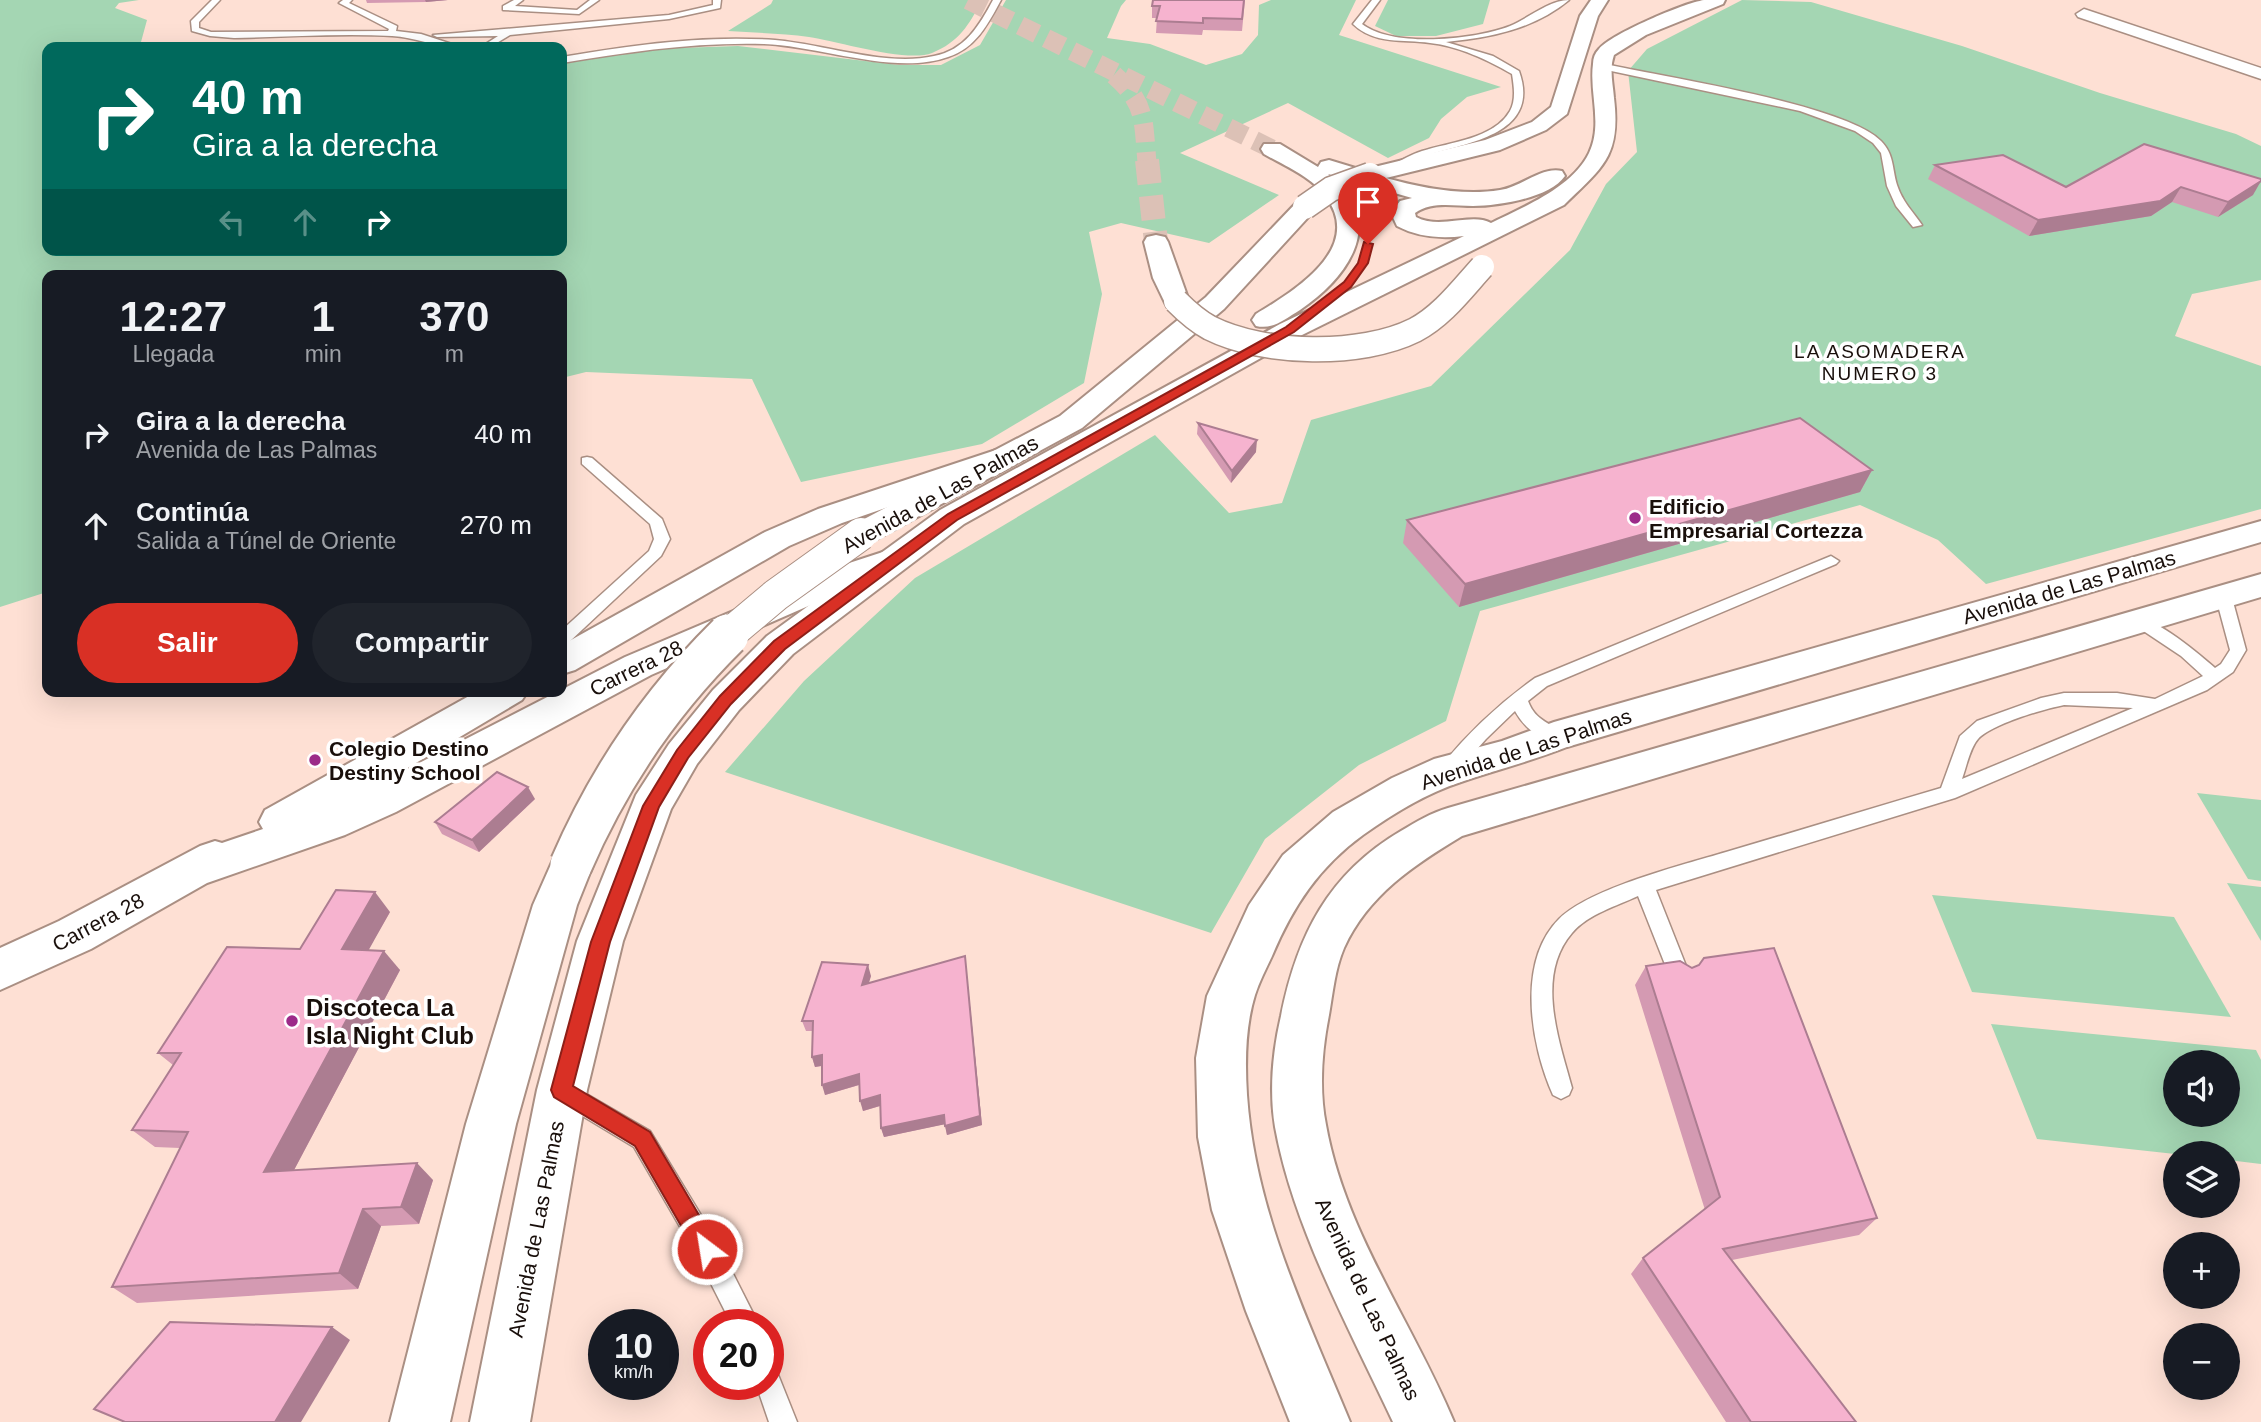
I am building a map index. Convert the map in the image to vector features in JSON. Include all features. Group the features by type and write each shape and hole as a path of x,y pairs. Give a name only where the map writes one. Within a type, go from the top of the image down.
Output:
{"main road":[{"name":"Avenida de Las Palmas","path":"500,1422 562,1090 600,942 651,806 683,754 726,700 876,547 1004,456 1070,422 1215,303 1305,207 1331,189 1370,175 1492,145 1539,126 1560,110 1589,16 1600,0"},
{"path":"1589,16 1614,0"},
{"path":"1600,65 1605,52 1620,40 1695,6 1717,0"},
{"name":"Avenida de Las Palmas","path":"420,1422 491,1124 555,905 588,823 631,747 692,671 729,633 770,600 876,547 952,517 1290,330 1475,237 1556,200 1591,167 1602,150 1607,118 1600,65"},
{"path":"1070,422 1257,325 1300,297 1326,275 1342,256 1348,231 1345,210 1337,195 1323,181 1272,149 1386,186 1442,197 1497,197 1528,190 1551,179 1570,163 1584,146 1587,120 1584,92 1573,71"},
{"path":"1307,160 1336,176 1366,206 1370,254"},
{"path":"1441,230 1414,227 1405,221 1402,213 1408,206 1442,197"},
{"path":"1156,242 1176,301 1189,315 1211,329 1245,340 1289,348 1331,349 1368,344 1415,330 1452,300 1482,267 1556,200"},
{"path":"1290,330 1370,254 1441,230 1486,225 1527,215"},
{"name":"Carrera 28","path":"567,658 776,539 830,516 1004,456"},
{"name":"Avenida de Las Palmas","path":"1320,1422 1274,1311 1239,1210 1224,1138 1220,1058 1231,996 1265,918 1298,867 1348,824 1406,789 1447,770 1511,753 1554,736 2261,531"},
{"name":"Carrera 28","path":"0,970 75,935 194,870 638,666 823,586 876,547"},
{"name":"Avenida de Las Palmas","path":"1424,1422 1354,1278 1315,1184 1300,1124 1298,1049 1313,972 1324,941 1366,880 1395,855 1448,824 2261,585"},
{"name":"Carrera 28","path":"371,788 500,697"}],"street":[{"path":"2084,14 2261,74"}],"lane":[{"path":"216,0 195,21 195,29 210,34 234,36 508,33 679,15 713,8 719,2 717,0"},
{"path":"348,0 343,3 394,28 390,33"},
{"path":"519,0 506,8 579,12 595,0"},
{"path":"567,59 656,44 731,41 796,44 901,60 932,59 962,49 979,34 997,0"},
{"path":"1376,0 1357,24 1362,31 1391,39 1431,40 1496,33 1534,18 1564,0"},
{"path":"493,42 508,33"},
{"path":"421,36 441,42"},
{"path":"1393,169 1423,153 1467,144 1485,135 1512,117 1518,104 1520,88 1516,73 1490,58 1431,40"},
{"path":"1600,65 1802,108 1858,129 1876,141 1886,153 1892,186 1901,206 1917,225"},
{"path":"567,634 656,553 662,539 657,522 587,461"},
{"path":"1447,770 1461,752 1518,698 1541,682 1831,561"},
{"path":"1561,1088 1544,1027 1541,991 1550,949 1566,925 1587,910 1644,886 1948,793 2158,705 2215,678 2227,668 2238,650 2224,598"},
{"path":"2138,622 2187,652 2215,678"},
{"path":"1518,698 1524,715 1534,727 1554,736"},
{"path":"1948,793 1969,736 1983,726 2047,702 2064,699 2117,699 2158,705"},
{"path":"1644,886 1679,976"},
{"path":"562,1090 642,1139 707,1249 738,1309"},
{"path":"775,1400 783,1422"}],"green space":[{"path":"0,0 139,0 119,3 115,8 147,20 141,42 42,42 42,256 567,256 567,63 648,49 738,46 899,65 941,65 980,45 1006,0 1126,0 1107,38 1150,44 1206,65 1242,54 1258,35 1259,5 1271,0 1356,0 1339,35 1501,87 1467,97 1441,119 1429,138 1388,158 1288,103 1180,153 1279,195 1209,243 1121,223 1089,232 1102,294 1084,383 982,444 801,482 752,379 586,372 567,377 567,270 42,270 42,594 0,607"},
{"path":"773,0 982,0 968,25 949,44 932,53 906,55 799,36 728,31 771,4"},
{"path":"1388,0 1490,0 1483,24 1436,36 1396,36 1375,26"},
{"path":"1742,0 1811,2 1962,46 2100,93 2236,134 2261,146 2261,280 2192,294 2175,336 2261,366 2261,509 1986,584 1938,540 1860,505 1480,611 1446,721 1359,765 1265,839 1211,933 725,772 804,681 915,578 1155,435 1229,513 1282,503 1311,420 1431,386 1570,250 1606,184 1637,152 1628,71 1647,49"},
{"path":"2197,793 2261,800 2261,881 2248,879"},
{"path":"2227,883 2261,887 2261,941"},
{"path":"1932,895 2174,917 2231,1017 1972,992"},
{"path":"1991,1024 2256,1050 2261,1060 2261,1164 2240,1161 2240,1141 2163,1141 2163,1153 2037,1139"}],"building":[{"path":"1153,0 1244,0 1242,19 1203,18 1203,23 1156,21 1160,6 1152,6"},
{"path":"2144,144 2261,181 2228,202 2181,187 2160,201 2038,220 1935,165 2003,155 2066,187"},
{"name":"Edificio Empresarial Cortezza","path":"1800,418 1872,470 1465,584 1407,520"},
{"path":"1198,423 1257,440 1232,471"},
{"path":"497,772 528,787 472,840 435,822"},
{"path":"336,890 375,892 342,949 384,951 264,1172 417,1163 401,1207 363,1209 339,1273 112,1287 188,1132 132,1130 181,1053 158,1053 227,947 300,949"},
{"path":"1774,948 1877,1218 1723,1249 1856,1422 1751,1422 1643,1258 1720,1197 1646,966 1680,961 1692,968 1699,965 1704,958"},
{"path":"965,956 980,1116 945,1126 944,1115 881,1128 880,1095 860,1101 859,1074 822,1085 822,1055 812,1057 813,1021 802,1021 822,962 868,965 862,985"},
{"path":"170,1322 332,1327 275,1422 125,1422 94,1409"}],"tunnel":[{"path":"968,0 1272,149"},
{"path":"1114,75 1138,104 1144,124 1147,162"},
{"path":"1147,160 1156,242"}],"place":[{"name":"Edificio Empresarial Cortezza","path":"1635,518"},
{"name":"Colegio Destino Destiny School","path":"315,760"},
{"name":"Discoteca La Isla Night Club","path":"292,1021"}],"district":[{"name":"LA ASOMADERA NUMERO 3","path":"1880,362"}],"route":[{"path":"707,1249 642,1139 562,1090 600,942 651,806 683,754 726,700 780,645 835,602 952,517 1290,330 1347,285 1363,263 1368,244"}]}
